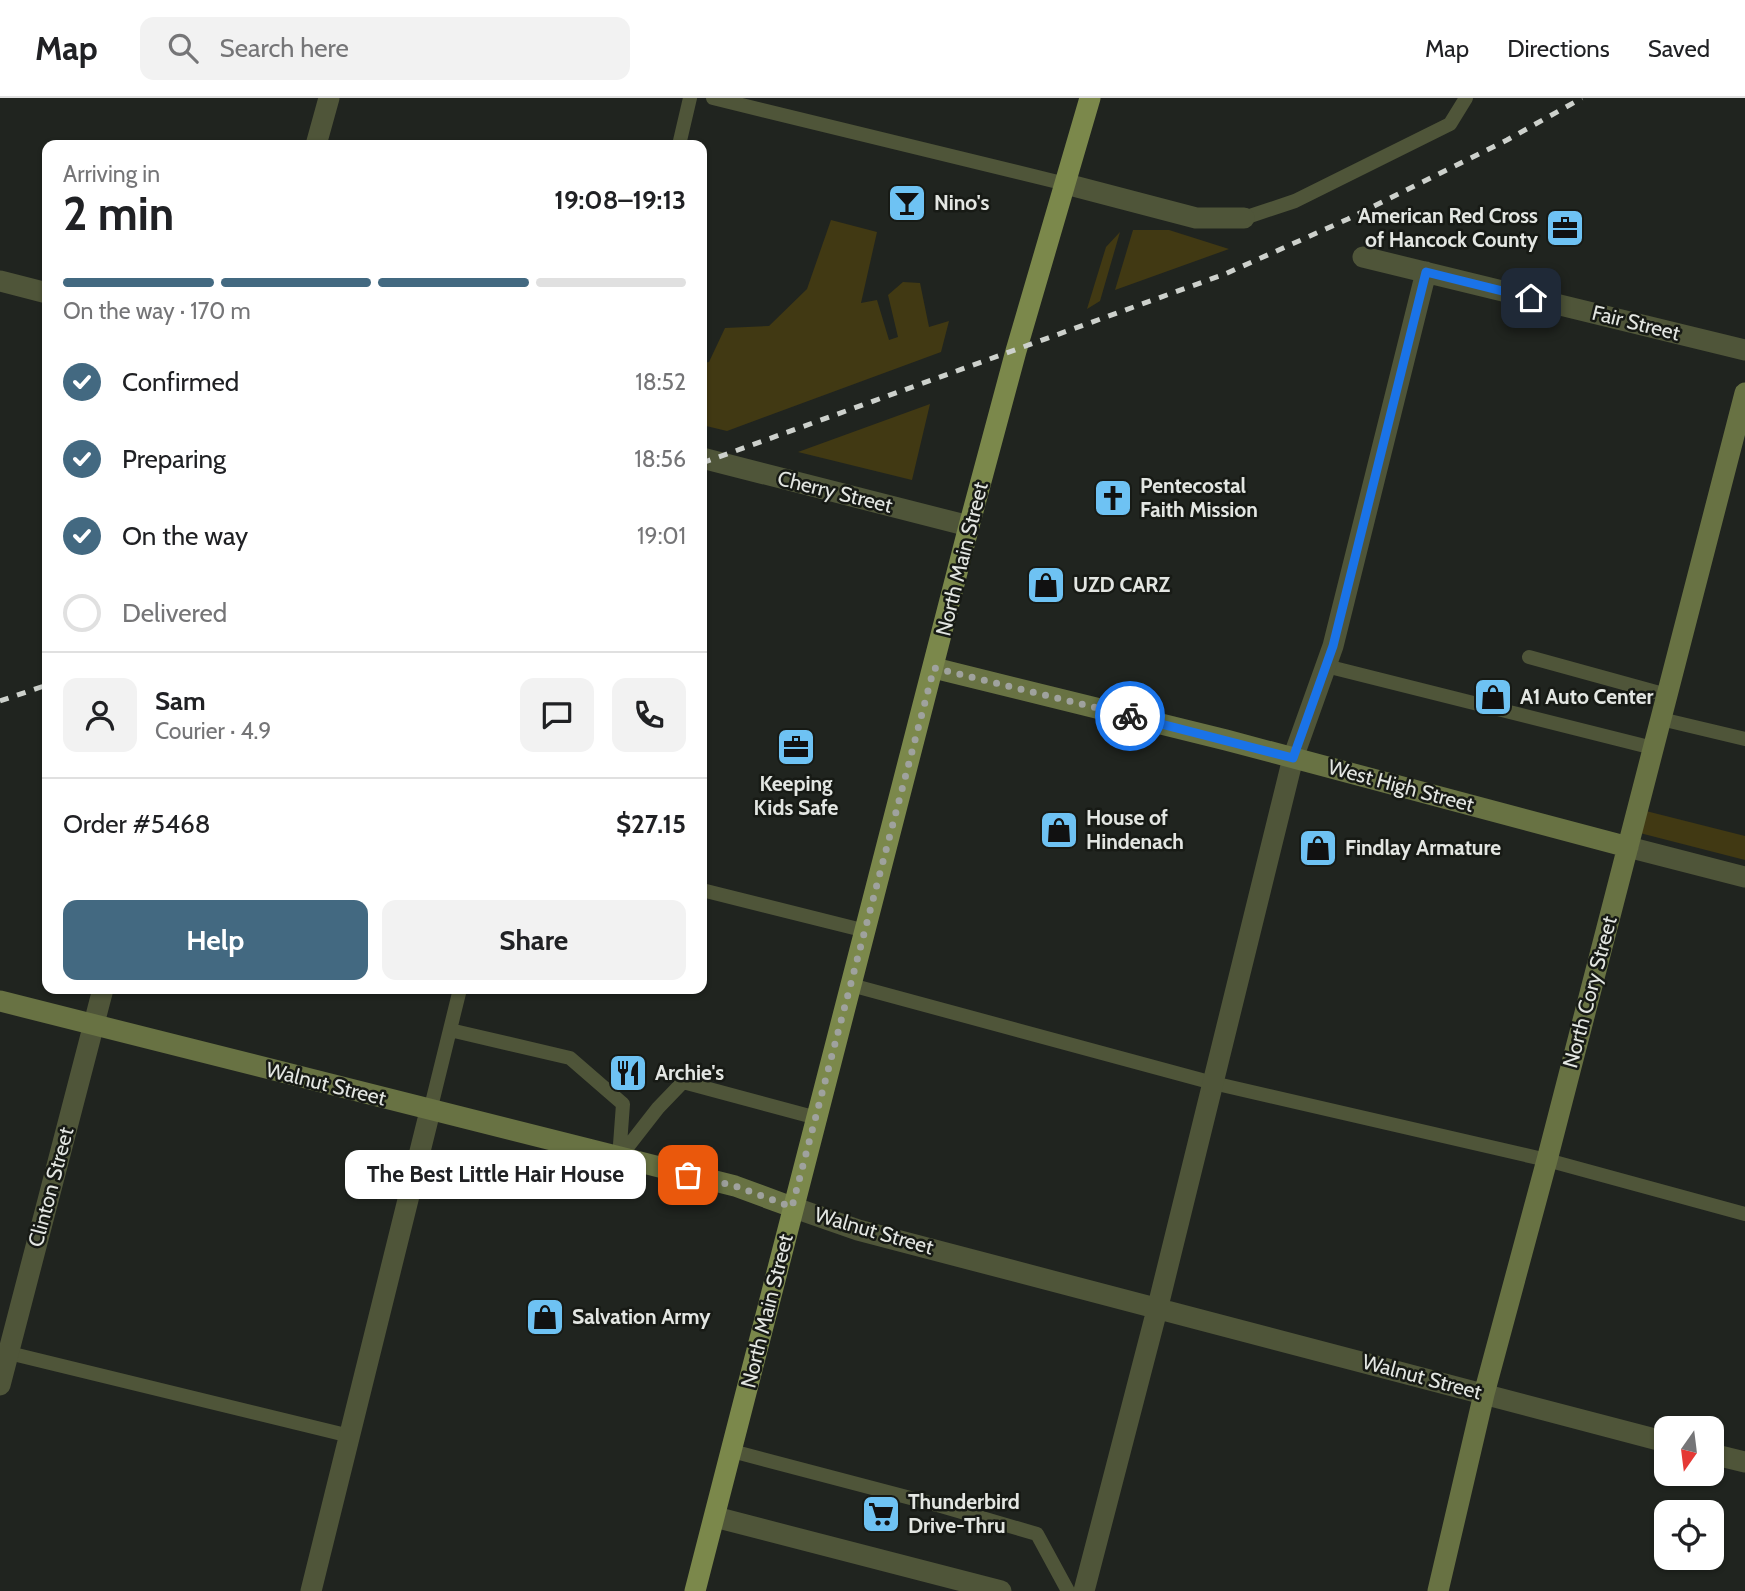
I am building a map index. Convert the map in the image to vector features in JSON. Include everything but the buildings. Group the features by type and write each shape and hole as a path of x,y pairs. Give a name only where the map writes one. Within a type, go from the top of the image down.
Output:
{"main road":[{"name":"North Main Street","path":"695,1591 969,526 1016,351 1090,98"}],"street":[{"path":"317,140 329,98"},
{"path":"1066,184 1196,218 1244,218"},
{"name":"Fair Street","path":"1363,257 1745,350"},
{"path":"1084,1591 1158,1306 1293,758 1333,646 1426,272"},
{"path":"0,281 42,292"},
{"name":"North Cory Street","path":"1438,1591 1484,1394 1745,393"},
{"name":"Cherry Street","path":"707,459 969,526"},
{"name":"West High Street","path":"934,668 1293,758 1745,877"},
{"name":"Clinton Street","path":"0,1385 4,1352 102,994"},
{"name":"Walnut Street","path":"0,1001 735,1186 859,1230 1158,1306 1654,1439"},
{"path":"312,1591 430,1111"},
{"path":"1724,1457 1745,1462"},
{"path":"715,1517 1001,1591"}],"lane":[{"path":"680,140 690,98"},
{"path":"1244,218 1295,201 1450,124 1466,98"},
{"path":"719,99 1066,184"},
{"path":"1529,657 1667,695"},
{"path":"1326,666 1653,748"},
{"path":"1661,719 1745,739"},
{"path":"707,891 866,931"},
{"path":"851,985 1213,1083 1547,1160 1745,1214"},
{"path":"430,1111 459,994"},
{"path":"450,1030 570,1058 623,1104 619,1158"},
{"path":"619,1158 658,1108 683,1082 817,1118"},
{"path":"4,1352 350,1436"},
{"path":"732,1451 1037,1534 1068,1591"}],"shaded area":[{"path":"831,220 877,232 861,303 877,300 889,340 898,337 888,295 903,282 920,283 929,327 949,321 941,352 727,431 707,426 707,362 725,328 769,326 807,289"},
{"path":"1133,230 1169,230 1229,249 1115,290"},
{"path":"1120,232 1100,301 1087,309 1106,247"},
{"path":"930,404 912,480 798,452"},
{"path":"1638,809 1745,836 1745,860 1632,831"}],"railway":[{"path":"707,461 1225,274 1348,219 1507,140 1582,98"},
{"path":"0,701 42,687"}],"way so far":[{"path":"688,1175 735,1186 792,1207 934,668 1130,716"}],"place":[{"name":"Nino's","path":"907,203"},
{"name":"American Red Cross of Hancock County","path":"1565,228"},
{"name":"Pentecostal Faith Mission","path":"1113,498"},
{"name":"UZD CARZ","path":"1046,585"},
{"name":"A1 Auto Center","path":"1493,697"},
{"name":"Keeping Kids Safe","path":"796,747"},
{"name":"House of Hindenach","path":"1059,830"},
{"name":"Findlay Armature","path":"1318,848"},
{"name":"Archie's","path":"628,1073"},
{"name":"The Best Little Hair House","path":"688,1175"},
{"name":"Salvation Army","path":"545,1317"},
{"name":"Thunderbird Drive-Thru","path":"881,1514"}],"route":[{"path":"1130,716 1293,758 1333,646 1426,272 1531,298"}]}
